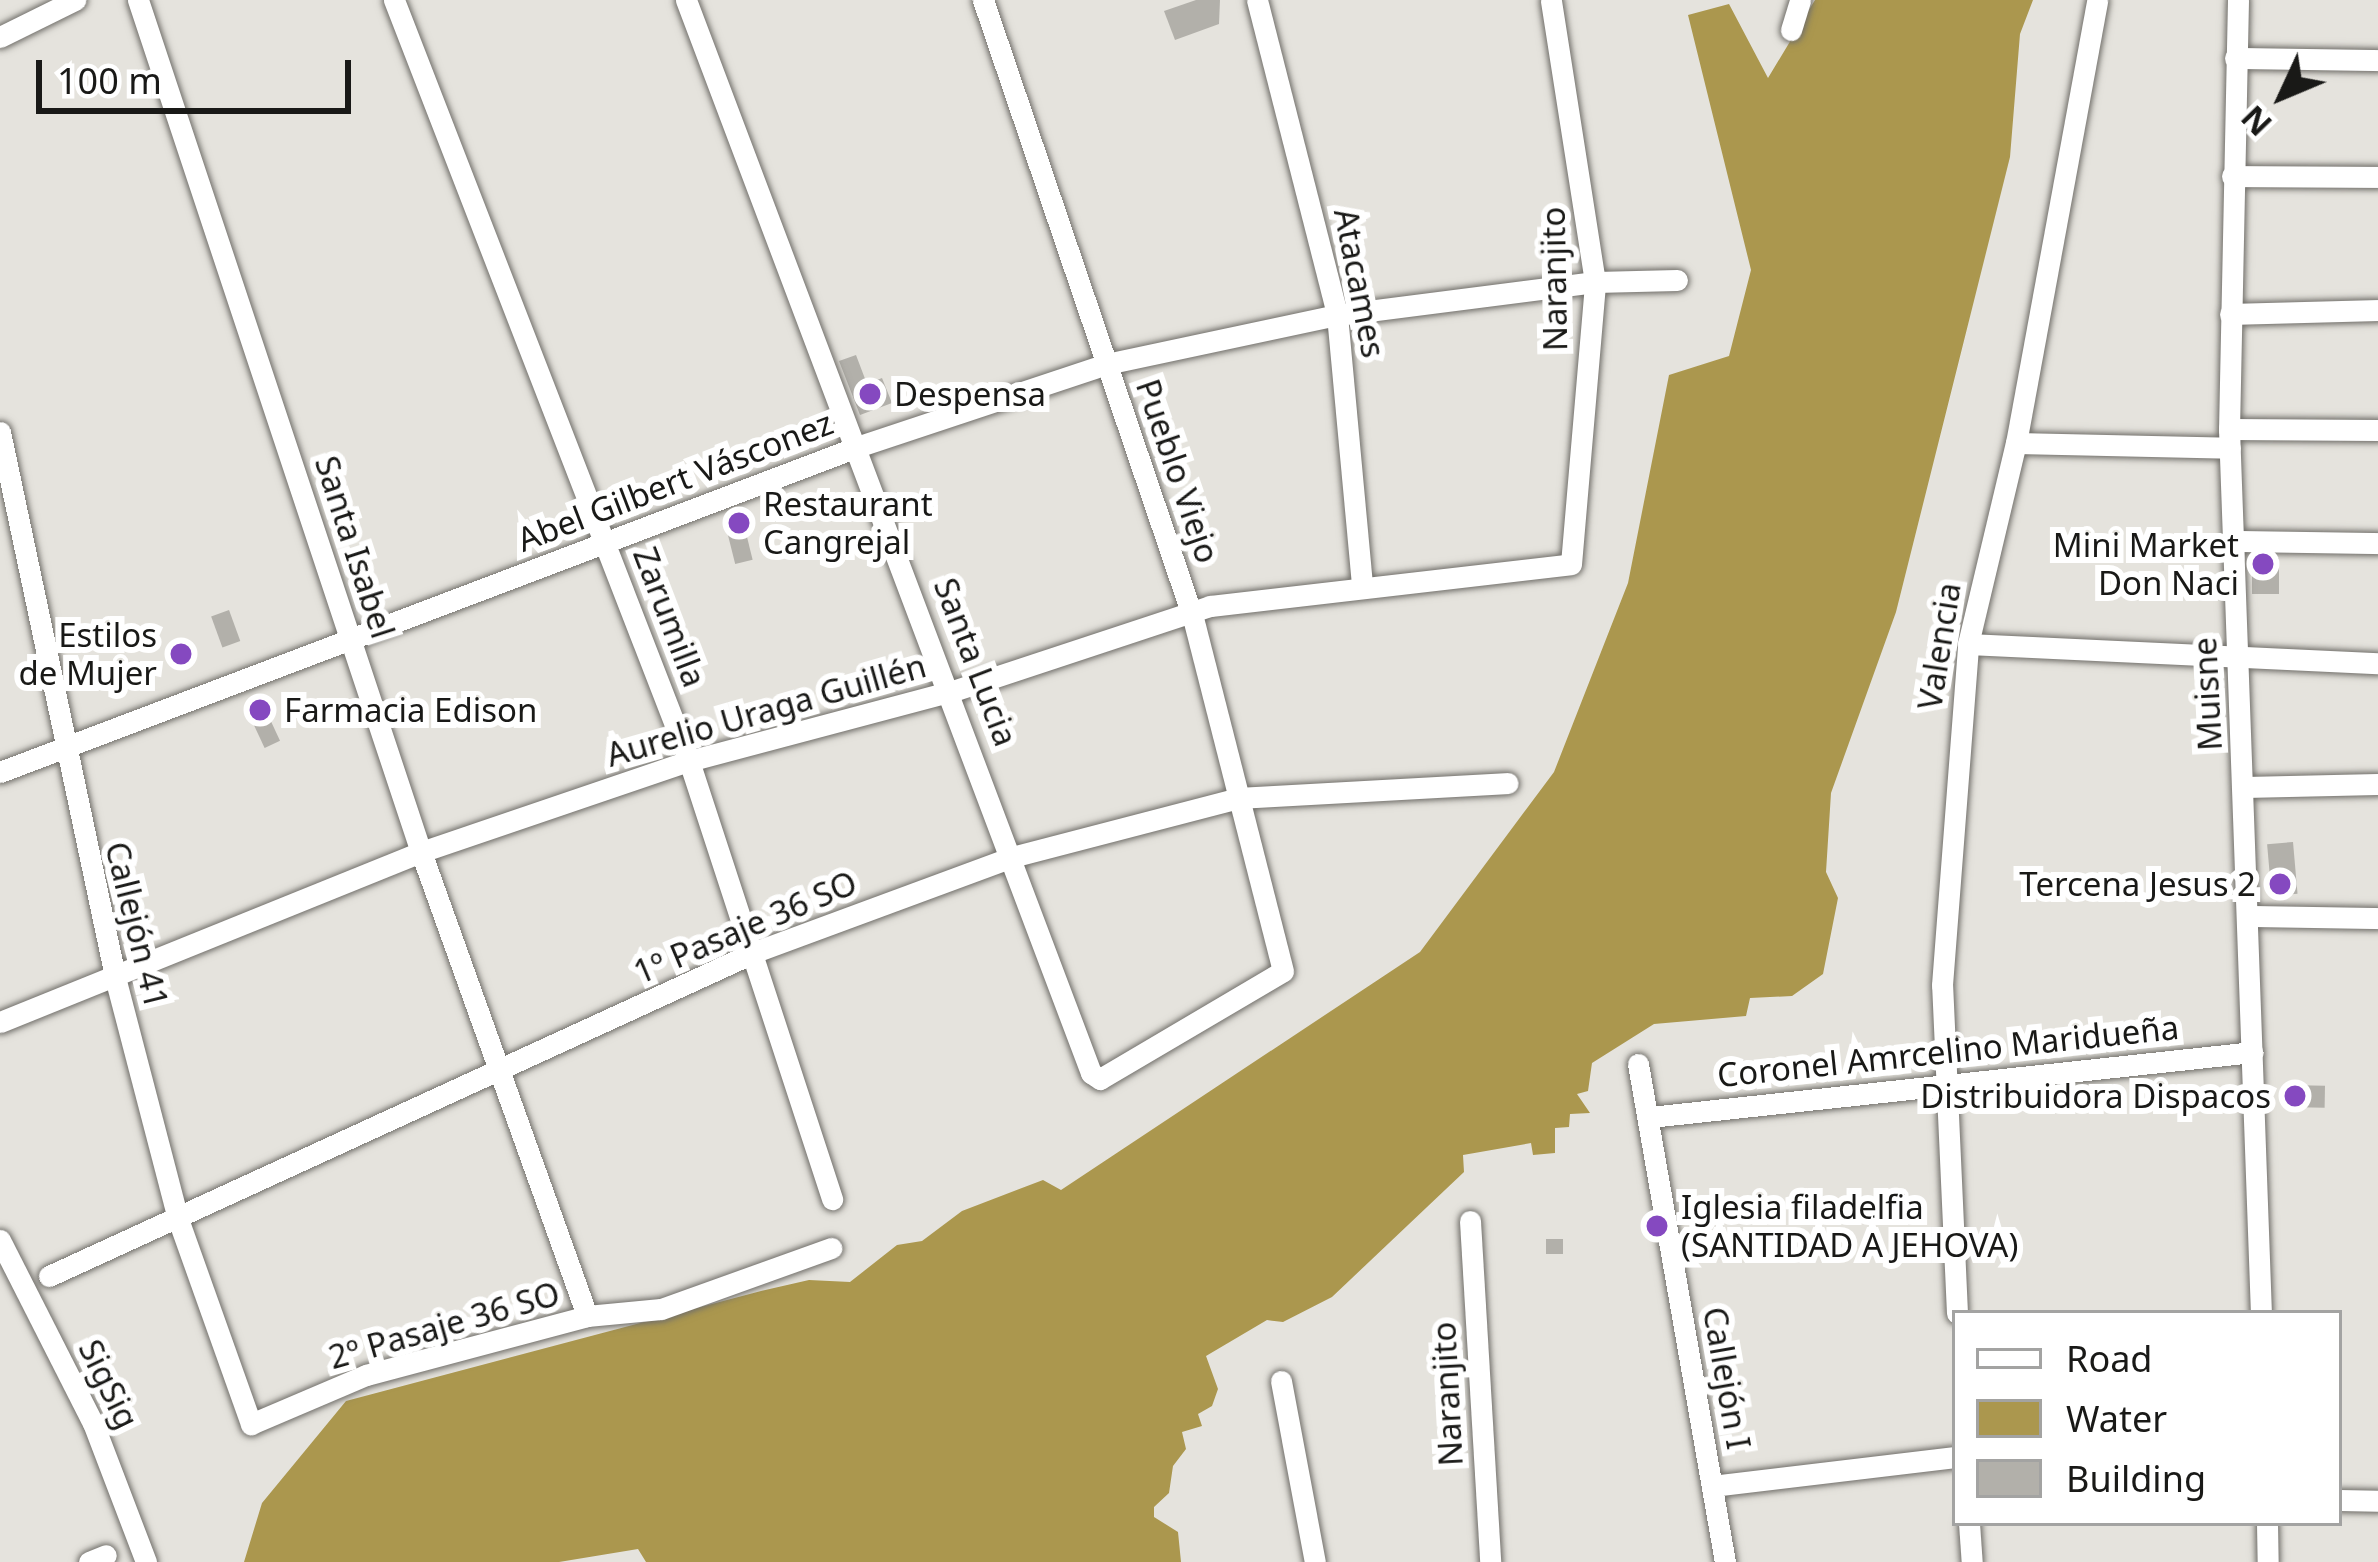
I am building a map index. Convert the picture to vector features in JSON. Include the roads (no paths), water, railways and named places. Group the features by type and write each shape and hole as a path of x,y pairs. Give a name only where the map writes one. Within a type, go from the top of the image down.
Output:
{"street":[{"path":"2,29 75,0"},
{"name":"Santa Isabel","path":"138,0 421,852 504,1070 587,1316"},
{"name":"Zarumilla","path":"394,0 689,760 832,1199"},
{"name":"Santa Lucia","path":"686,0 1096,1078"},
{"name":"Pueblo Viejo","path":"983,0 1192,615 1282,971 1096,1078"},
{"name":"Atacames","path":"1257,0 1337,315 1362,585"},
{"name":"Naranjito","path":"1551,0 1594,282 1574,560"},
{"path":"1791,30 1800,0"},
{"name":"Valencia","path":"1957,1310 1945,1080 1949,841 1968,644 2016,443 2097,0"},
{"name":"Muisne","path":"2238,0 2229,438 2260,1310"},
{"path":"2235,58 2378,60"},
{"path":"2232,176 2378,177"},
{"name":"Abel Gilbert Vásconez","path":"0,772 857,447 1106,364 1337,315 1594,282 1677,280"},
{"path":"2230,314 2378,310"},
{"path":"2016,443 2378,430"},
{"name":"Callejón 41","path":"0,432 62,750 116,981 178,1219 251,1424"},
{"path":"2234,541 2378,543"},
{"name":"Aurelio Uraga Guillén","path":"0,1022 116,981 421,852 689,760 953,692 1213,605 1362,585 1558,568 1574,560"},
{"path":"1968,644 2239,661 2378,663"},
{"name":"1º Pasaje 36 SO","path":"50,1276 755,952 1012,857 1239,798 1508,783"},
{"path":"2244,787 2378,784"},
{"path":"2248,916 2378,918"},
{"name":"Coronel Amrcelino Maridueña","path":"1650,1117 1945,1080 2254,1052"},
{"name":"Callejón I","path":"1638,1064 1725,1562"},
{"name":"Naranjito","path":"1470,1221 1490,1562"},
{"name":"SigSig","path":"0,1240 93,1423 146,1562"},
{"name":"2º Pasaje 36 SO","path":"251,1424 366,1375 587,1316 662,1309 831,1248"},
{"path":"1281,1381 1315,1562"},
{"path":"1712,1486 1952,1456"},
{"path":"2342,1500 2378,1501"},
{"path":"1970,1526 1972,1562"},
{"path":"2267,1526 2268,1562"}],"water":[{"path":"1815,0 2033,0 2020,34 2010,157 1896,612 1831,793 1826,872 1838,898 1823,974 1792,996 1750,998 1746,1016 1654,1024 1592,1063 1588,1091 1577,1094 1590,1113 1570,1114 1569,1127 1555,1128 1555,1153 1533,1155 1531,1143 1463,1155 1464,1172 1332,1297 1283,1322 1267,1320 1206,1356 1218,1389 1212,1406 1198,1414 1202,1426 1182,1432 1186,1449 1173,1466 1169,1493 1154,1507 1154,1517 1178,1532 1181,1562 646,1562 638,1549 559,1562 244,1562 262,1503 346,1401 761,1291 809,1280 850,1282 897,1245 922,1241 962,1211 1043,1180 1061,1190 1420,952 1554,772 1628,583 1669,375 1729,356 1751,270 1688,15 1729,4 1768,78"}],"place":[{"name":"Despensa","path":"870,394"},
{"name":"Restaurant Cangrejal","path":"739,523"},
{"name":"Mini Market Don Naci","path":"2263,564"},
{"name":"Estilos de Mujer","path":"181,654"},
{"name":"Farmacia Edison","path":"260,710"},
{"name":"Tercena Jesus 2","path":"2280,884"},
{"name":"Distribuidora Dispacos","path":"2295,1096"},
{"name":"Iglesia filadelfia (SANTIDAD A JEHOVA)","path":"1657,1226"}]}
